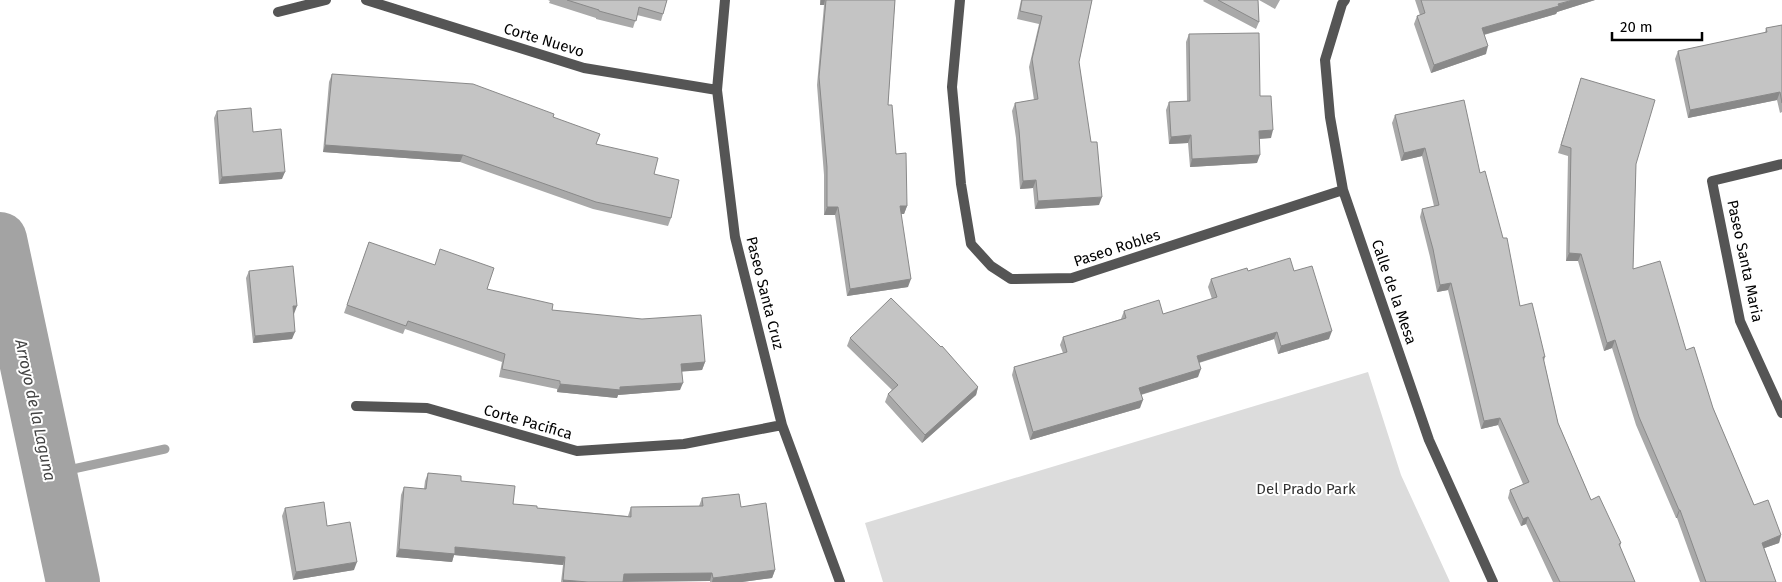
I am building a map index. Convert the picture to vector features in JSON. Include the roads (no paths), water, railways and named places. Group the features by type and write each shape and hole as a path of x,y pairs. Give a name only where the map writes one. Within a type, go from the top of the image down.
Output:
{"street":[{"path":"278,12 326,0"},
{"name":"Corte Nuevo","path":"366,0 584,68 717,90"},
{"name":"Paseo Santa Cruz","path":"725,0 717,90 735,237 782,425 840,582"},
{"name":"Paseo Robles","path":"960,0 952,87 961,184 971,244 991,266 1011,279 1072,278 1343,190"},
{"name":"Calle de la Mesa","path":"1345,0 1342,4 1325,60 1330,117 1343,190 1429,440 1493,582"},
{"name":"Paseo Santa Maria","path":"1782,164 1712,181 1740,321 1782,413"},
{"name":"Corte Pacifica","path":"356,406 427,408 577,451 684,444 782,425"}],"waterway":[{"name":"Arroyo de la Laguna","path":"0,239 73,582"},
{"path":"50,474 165,449"}],"park label":[{"name":"Del Prado Park","path":"1306,489"}]}
